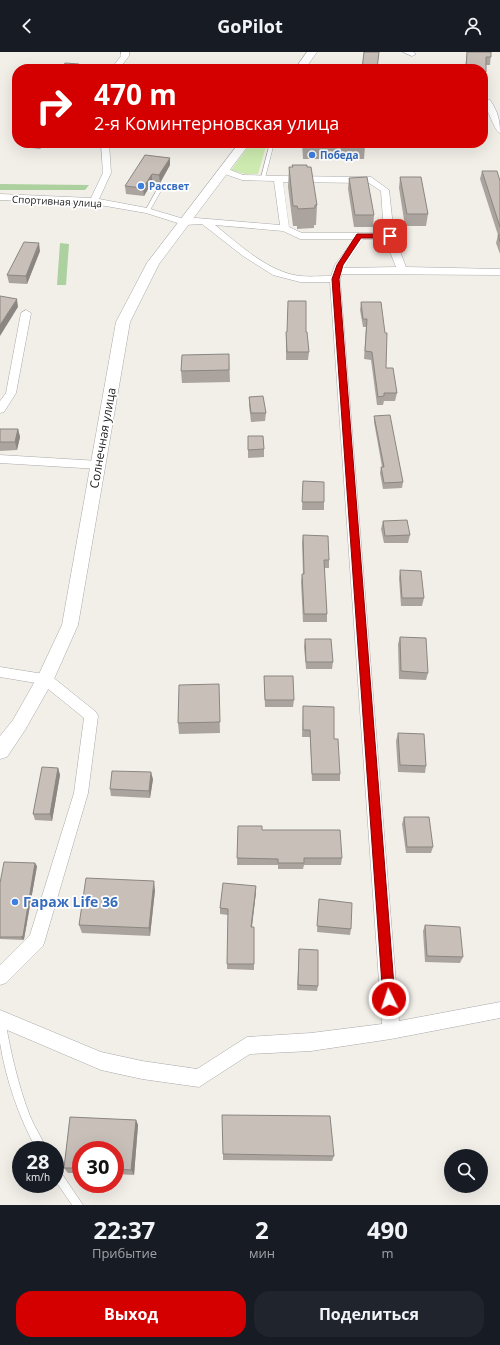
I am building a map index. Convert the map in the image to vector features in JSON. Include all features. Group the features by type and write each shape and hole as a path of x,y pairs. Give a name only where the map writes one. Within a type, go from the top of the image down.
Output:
{"street":[{"path":"119,64 125,56 125,52"},
{"path":"304,64 312,52"},
{"path":"488,102 500,102"},
{"path":"488,105 493,110 500,131"},
{"path":"94,201 107,173 105,148"},
{"name":"Солнечная улица","path":"0,751 19,725 45,679 70,625 123,322 153,263 241,148"},
{"path":"225,171 236,176 278,179 371,180 385,190 390,236 402,270"},
{"path":"278,179 284,228"},
{"name":"Спортивная улица","path":"0,198 94,201 147,211 184,222 196,221 284,228 300,236 390,236"},
{"path":"205,222 246,254 276,273 300,279 402,270 500,272"},
{"path":"360,236 336,275 392,1031"},
{"path":"0,409 11,393 26,313"},
{"path":"0,458 99,465"},
{"path":"0,672 45,679 91,716 81,793 37,940 0,977"},
{"path":"0,1019 101,1061 142,1070 199,1078 247,1046 311,1042 392,1031 500,1010"}],"lane":[{"path":"262,178 271,148"},
{"path":"147,211 160,189"},
{"path":"0,1019 8,1058 31,1132 36,1141"},
{"path":"64,1184 78,1205"}],"green space":[{"path":"247,148 266,148 258,174 245,174 231,170"},
{"path":"0,184 89,185 85,190 0,190"},
{"path":"60,243 69,244 66,285 57,285"}],"building":[{"path":"364,52 379,52 378,64 363,64"},
{"path":"467,52 491,52 491,57 486,57 486,64 466,64"},
{"path":"145,155 170,158 159,175 152,174 143,188 125,186"},
{"path":"292,165 307,165 307,167 311,167 317,205 315,205 315,208 298,209 297,206 293,206 289,167 293,167"},
{"path":"482,171 497,171 500,181 500,227"},
{"path":"367,177 374,215 355,215 349,178"},
{"path":"400,177 421,177 428,214 407,214"},
{"path":"24,242 39,243 26,276 7,275"},
{"path":"0,296 17,299 0,325"},
{"path":"288,301 306,301 306,332 309,352 287,352 286,332"},
{"path":"361,302 381,302 385,333 387,333 386,368 393,368 397,393 384,393 384,396 378,397 372,352 365,351 367,319 363,319"},
{"path":"229,354 229,370 181,371 182,355"},
{"path":"263,396 266,413 251,413 249,397"},
{"path":"390,415 403,482 384,483 381,467 384,467 374,416"},
{"path":"0,429 18,429 15,442 0,442"},
{"path":"248,436 263,436 264,449 248,450"},
{"path":"303,481 324,482 324,502 302,502"},
{"path":"407,520 410,535 385,536 383,521"},
{"path":"303,535 328,536 329,560 324,560 327,614 304,614 302,574 304,574"},
{"path":"400,570 421,571 424,598 402,598"},
{"path":"400,637 426,638 428,673 401,671"},
{"path":"305,639 331,639 333,662 306,662"},
{"path":"264,676 293,676 294,700 265,700"},
{"path":"219,684 220,722 178,723 179,685"},
{"path":"303,706 334,707 334,739 338,739 340,774 312,774 310,730 303,730"},
{"path":"398,733 424,734 426,766 400,765"},
{"path":"42,767 58,768 50,814 33,814"},
{"path":"112,771 151,772 149,791 110,789"},
{"path":"404,817 429,817 433,847 407,847"},
{"path":"238,826 262,826 262,830 340,830 342,858 304,858 304,863 278,863 278,859 237,858"},
{"path":"4,862 35,863 23,936 21,937 0,937 0,883"},
{"path":"86,878 154,881 149,928 79,925"},
{"path":"223,883 256,886 251,927 254,927 254,964 227,964 228,909 220,908"},
{"path":"319,899 352,903 351,929 317,926"},
{"path":"425,925 460,927 463,957 427,956"},
{"path":"299,949 318,950 318,986 298,985"},
{"path":"222,1115 330,1116 334,1156 223,1154"},
{"path":"70,1117 136,1120 131,1170 124,1170 124,1141 72,1141 72,1168 64,1168"}],"place":[{"name":"Победа","path":"312,155"},
{"name":"Рассвет","path":"141,186"},
{"name":"Гараж Life 36","path":"15,902"}],"route":[{"path":"389,999 336,279 337,271 340,265 360,236 390,236"}]}
